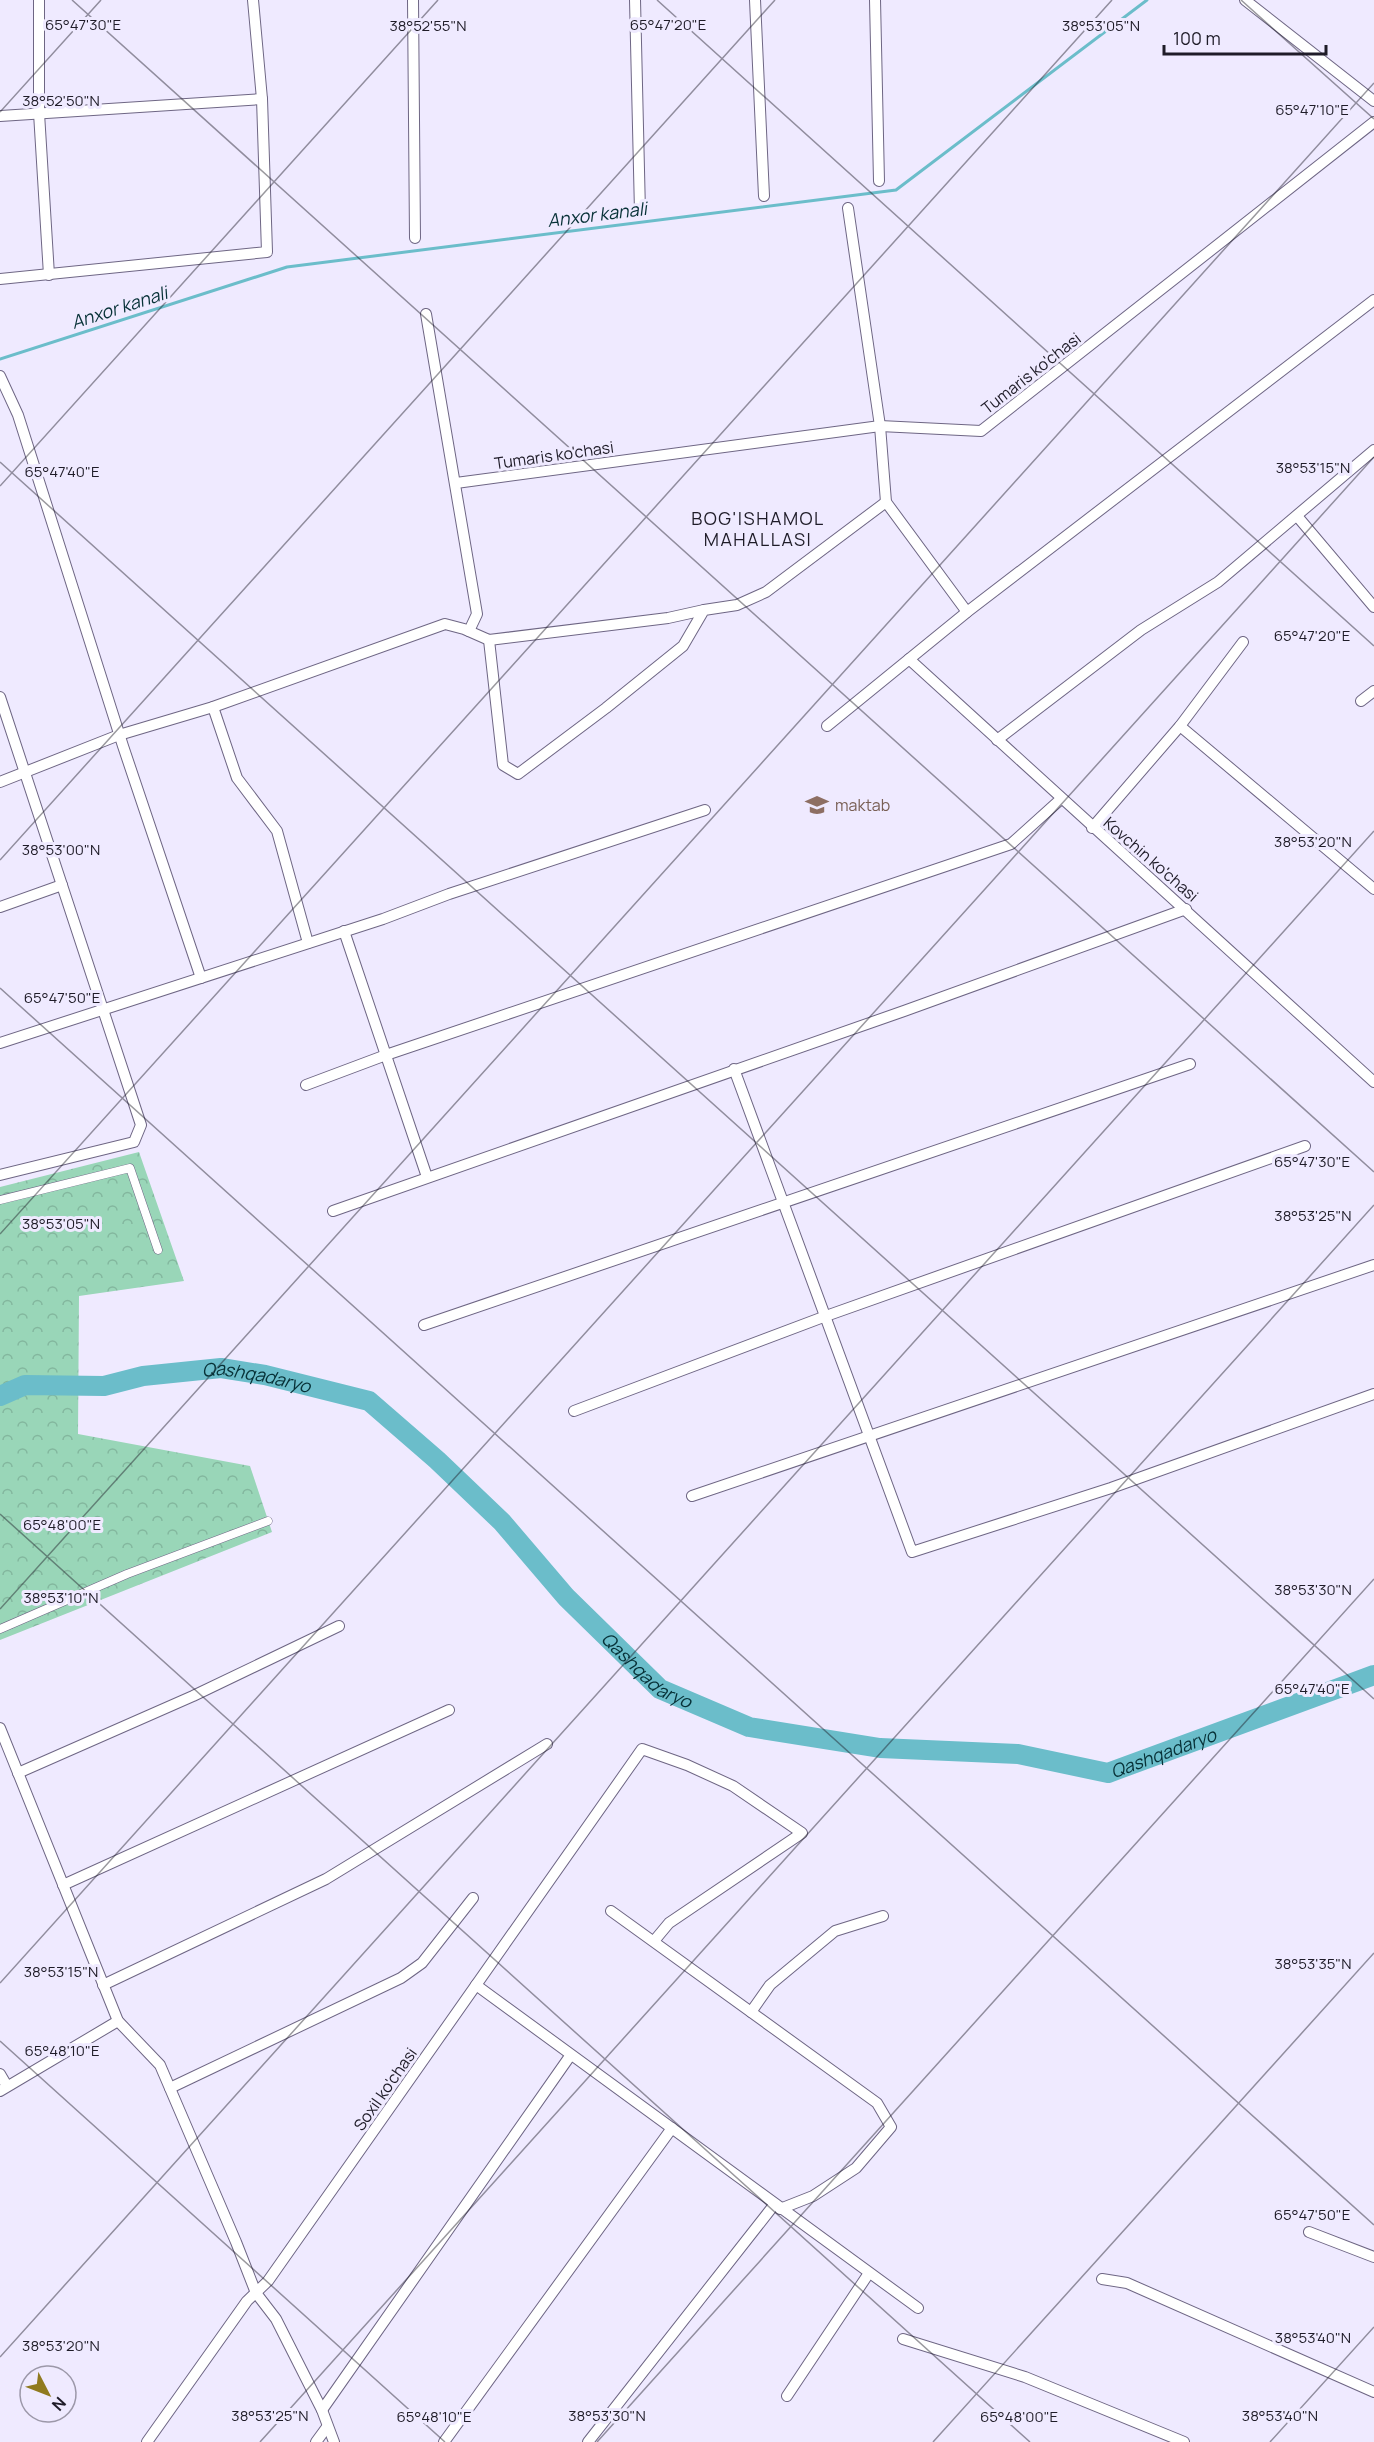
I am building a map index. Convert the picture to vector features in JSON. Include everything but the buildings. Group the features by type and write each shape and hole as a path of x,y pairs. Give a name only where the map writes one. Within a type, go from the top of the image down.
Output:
{"street":[{"path":"39,0 39,113 49,275"},
{"path":"0,279 267,252 262,99 253,0"},
{"path":"413,0 415,238"},
{"path":"635,0 640,212"},
{"path":"755,0 764,196"},
{"path":"875,0 879,181"},
{"path":"1245,0 1374,101"},
{"path":"0,116 262,99"},
{"name":"Tumaris ko'chasi","path":"456,483 880,426 981,431 1374,122"},
{"path":"848,208 880,426 886,502 967,612"},
{"path":"827,726 967,612 1374,300"},
{"path":"426,314 477,614 469,631"},
{"path":"0,376 18,415 119,735 201,978"},
{"path":"997,740 1140,630 1218,582 1374,450"},
{"path":"0,782 119,735 213,707 445,624 489,640 668,618 736,605 766,592 886,502"},
{"path":"1297,516 1374,606"},
{"path":"489,640 503,765 518,774 683,646 704,610"},
{"path":"1092,828 1179,726 1243,642"},
{"name":"Kovchin ko'chasi","path":"909,659 1092,828 1186,909 1374,1082"},
{"path":"1361,701 1374,691"},
{"path":"0,697 141,1125 134,1142 0,1175"},
{"path":"213,707 237,778 277,831 308,943"},
{"path":"1179,726 1374,889"},
{"path":"306,1085 386,1055 1011,844 1061,799"},
{"path":"0,1043 705,810"},
{"path":"0,907 62,885"},
{"path":"333,1211 904,1011 1186,909"},
{"path":"344,931 427,1177"},
{"path":"424,1325 1190,1064"},
{"path":"734,1069 912,1552 1111,1488 1374,1394"},
{"path":"574,1411 826,1316 1305,1146"},
{"path":"0,1200 130,1168 158,1250"},
{"path":"692,1496 1374,1265"},
{"path":"0,1629 127,1574 268,1521"},
{"path":"18,1773 193,1696 339,1626"},
{"path":"63,1885 449,1710"},
{"path":"0,1728 118,2021 160,2065 256,2293 276,2319 322,2410 334,2442"},
{"path":"103,1985 326,1879 547,1744"},
{"name":"Soxil ko'chasi","path":"147,2442 247,2301 268,2281 642,1749 687,1765 733,1786 802,1833 669,1923 654,1941"},
{"path":"170,2088 401,1978 422,1963 473,1898"},
{"path":"588,2442 777,2207 813,2196 856,2168 891,2127 877,2103 611,1911"},
{"path":"751,2012 770,1985 835,1931 883,1916"},
{"path":"476,1985 570,2056 918,2308"},
{"path":"0,2074 4,2088 118,2021"},
{"path":"322,2410 570,2056"},
{"path":"444,2442 672,2128"},
{"path":"1309,2232 1374,2257"},
{"path":"787,2396 869,2272"},
{"path":"1102,2279 1127,2283 1374,2392"},
{"path":"903,2339 1024,2377 1184,2442"},
{"path":"316,2442 327,2427"}],"green space":[{"path":"139,1152 184,1281 79,1296 78,1434 250,1466 272,1532 0,1640 0,1187"}],"waterway":[{"name":"Anxor kanali","path":"0,359 287,267 896,190 1147,0"},
{"name":"Qashqadaryo","path":"0,1396 25,1385 104,1386 143,1376 221,1368 265,1375 369,1401 437,1460 502,1522 566,1597 660,1689 749,1727 880,1748 1018,1754 1108,1773 1374,1675"}],"place":[{"name":"maktab","path":"817,805"}],"district":[{"name":"BOG'ISHAMOL MAHALLASI","path":"758,528"}]}
